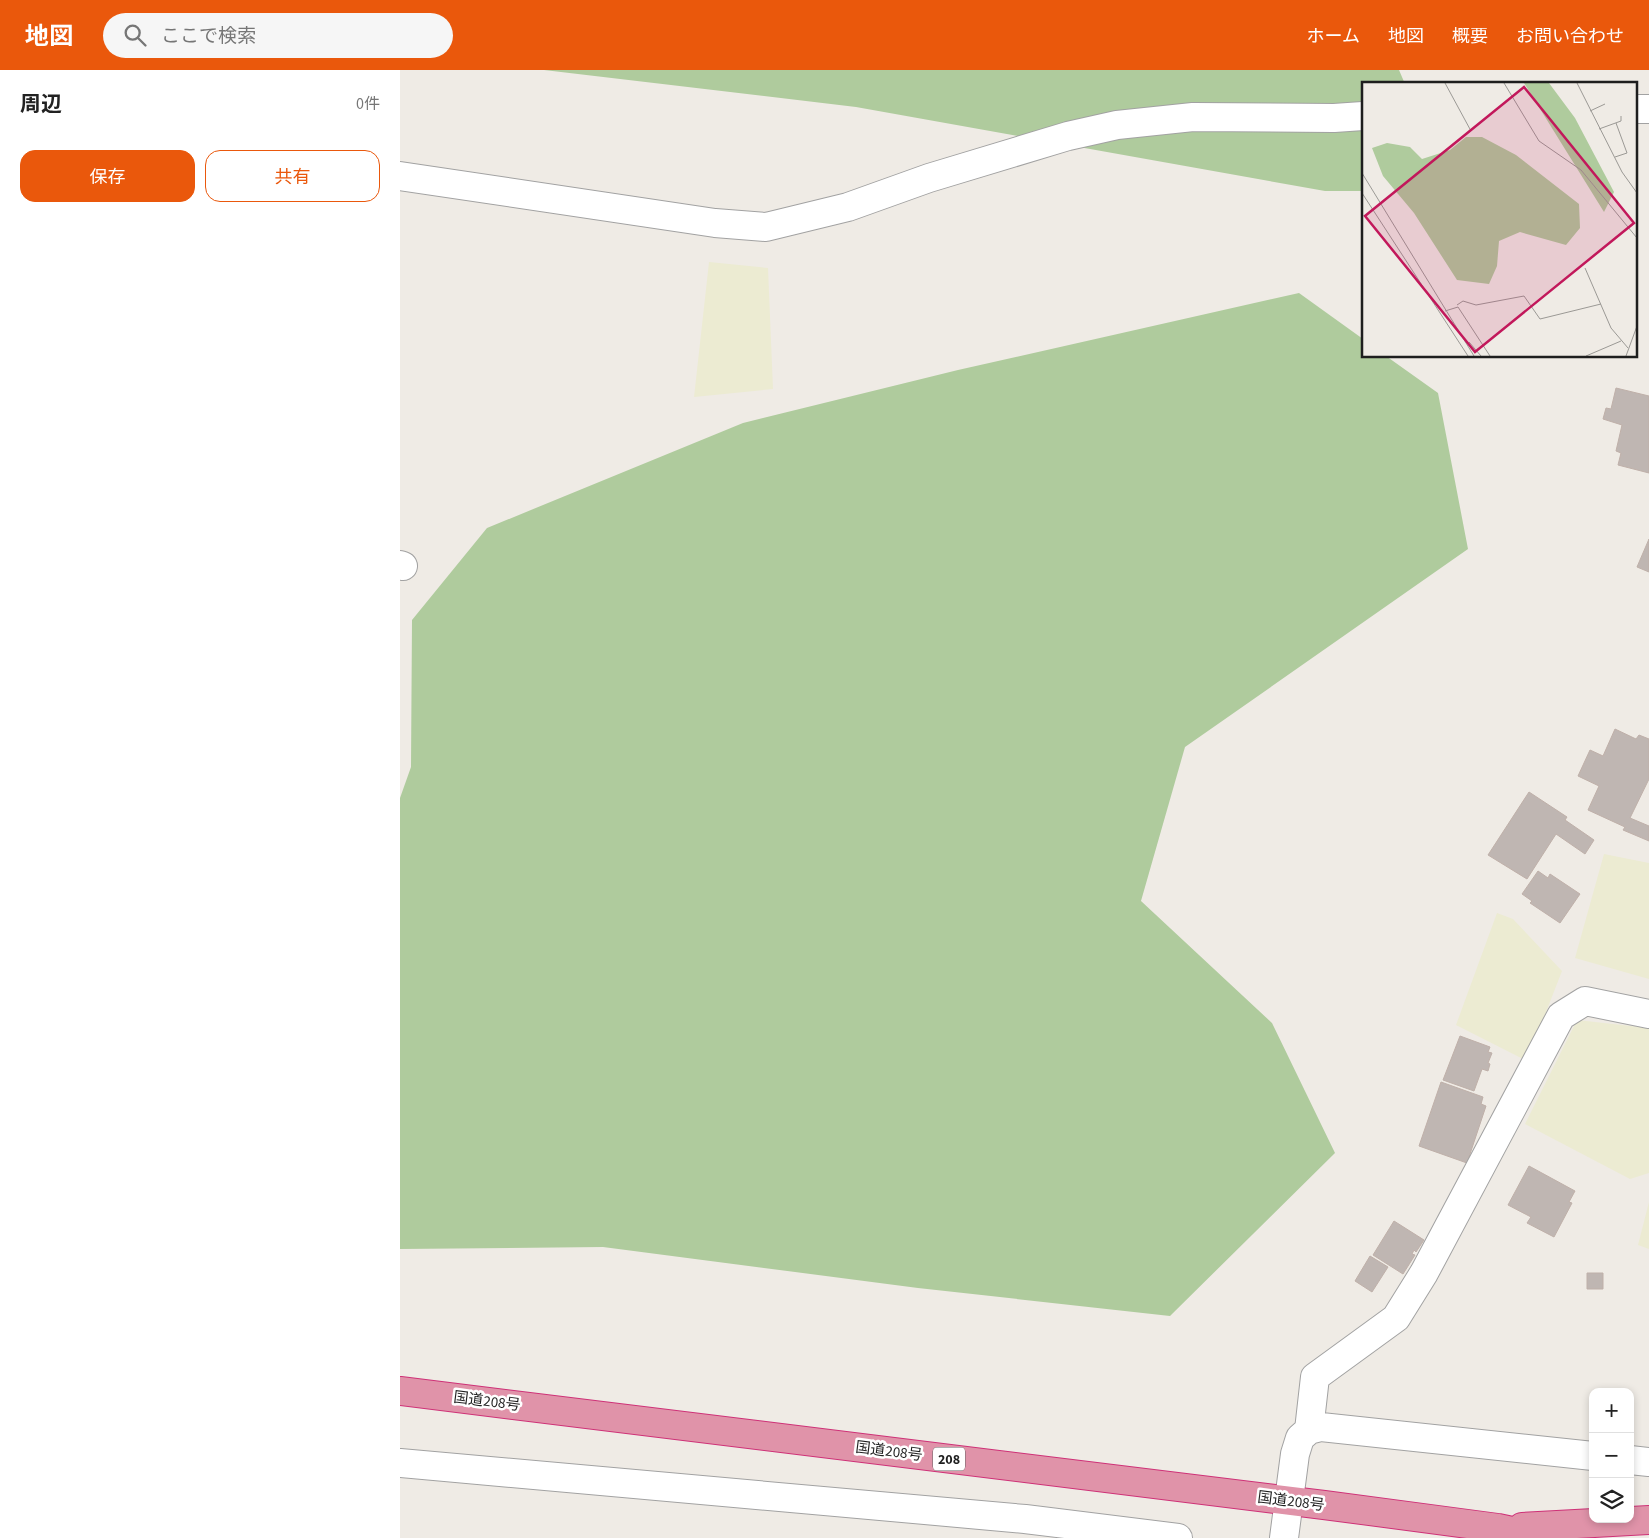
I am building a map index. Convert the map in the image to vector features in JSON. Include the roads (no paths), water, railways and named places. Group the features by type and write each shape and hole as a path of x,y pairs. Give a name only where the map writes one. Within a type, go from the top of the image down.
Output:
{"highway":[{"name":"国道208号","path":"400,1391 1290,1501 1498,1528 1545,1538"},
{"name":"国道208号","path":"1498,1528 1649,1520"}],"street":[{"path":"1636,109 1649,109"},
{"path":"400,176 715,223 766,227 848,208 928,178 1068,136 1117,125 1193,117 1334,118 1362,116"},
{"path":"1308,1430 1314,1377 1396,1318 1424,1273 1561,1016 1585,1001 1649,1014"},
{"path":"1284,1538 1295,1454 1300,1438 1308,1430 1322,1427 1589,1456"},
{"path":"1634,1460 1649,1462"},
{"path":"400,1463 1025,1519 1178,1538"}]}
